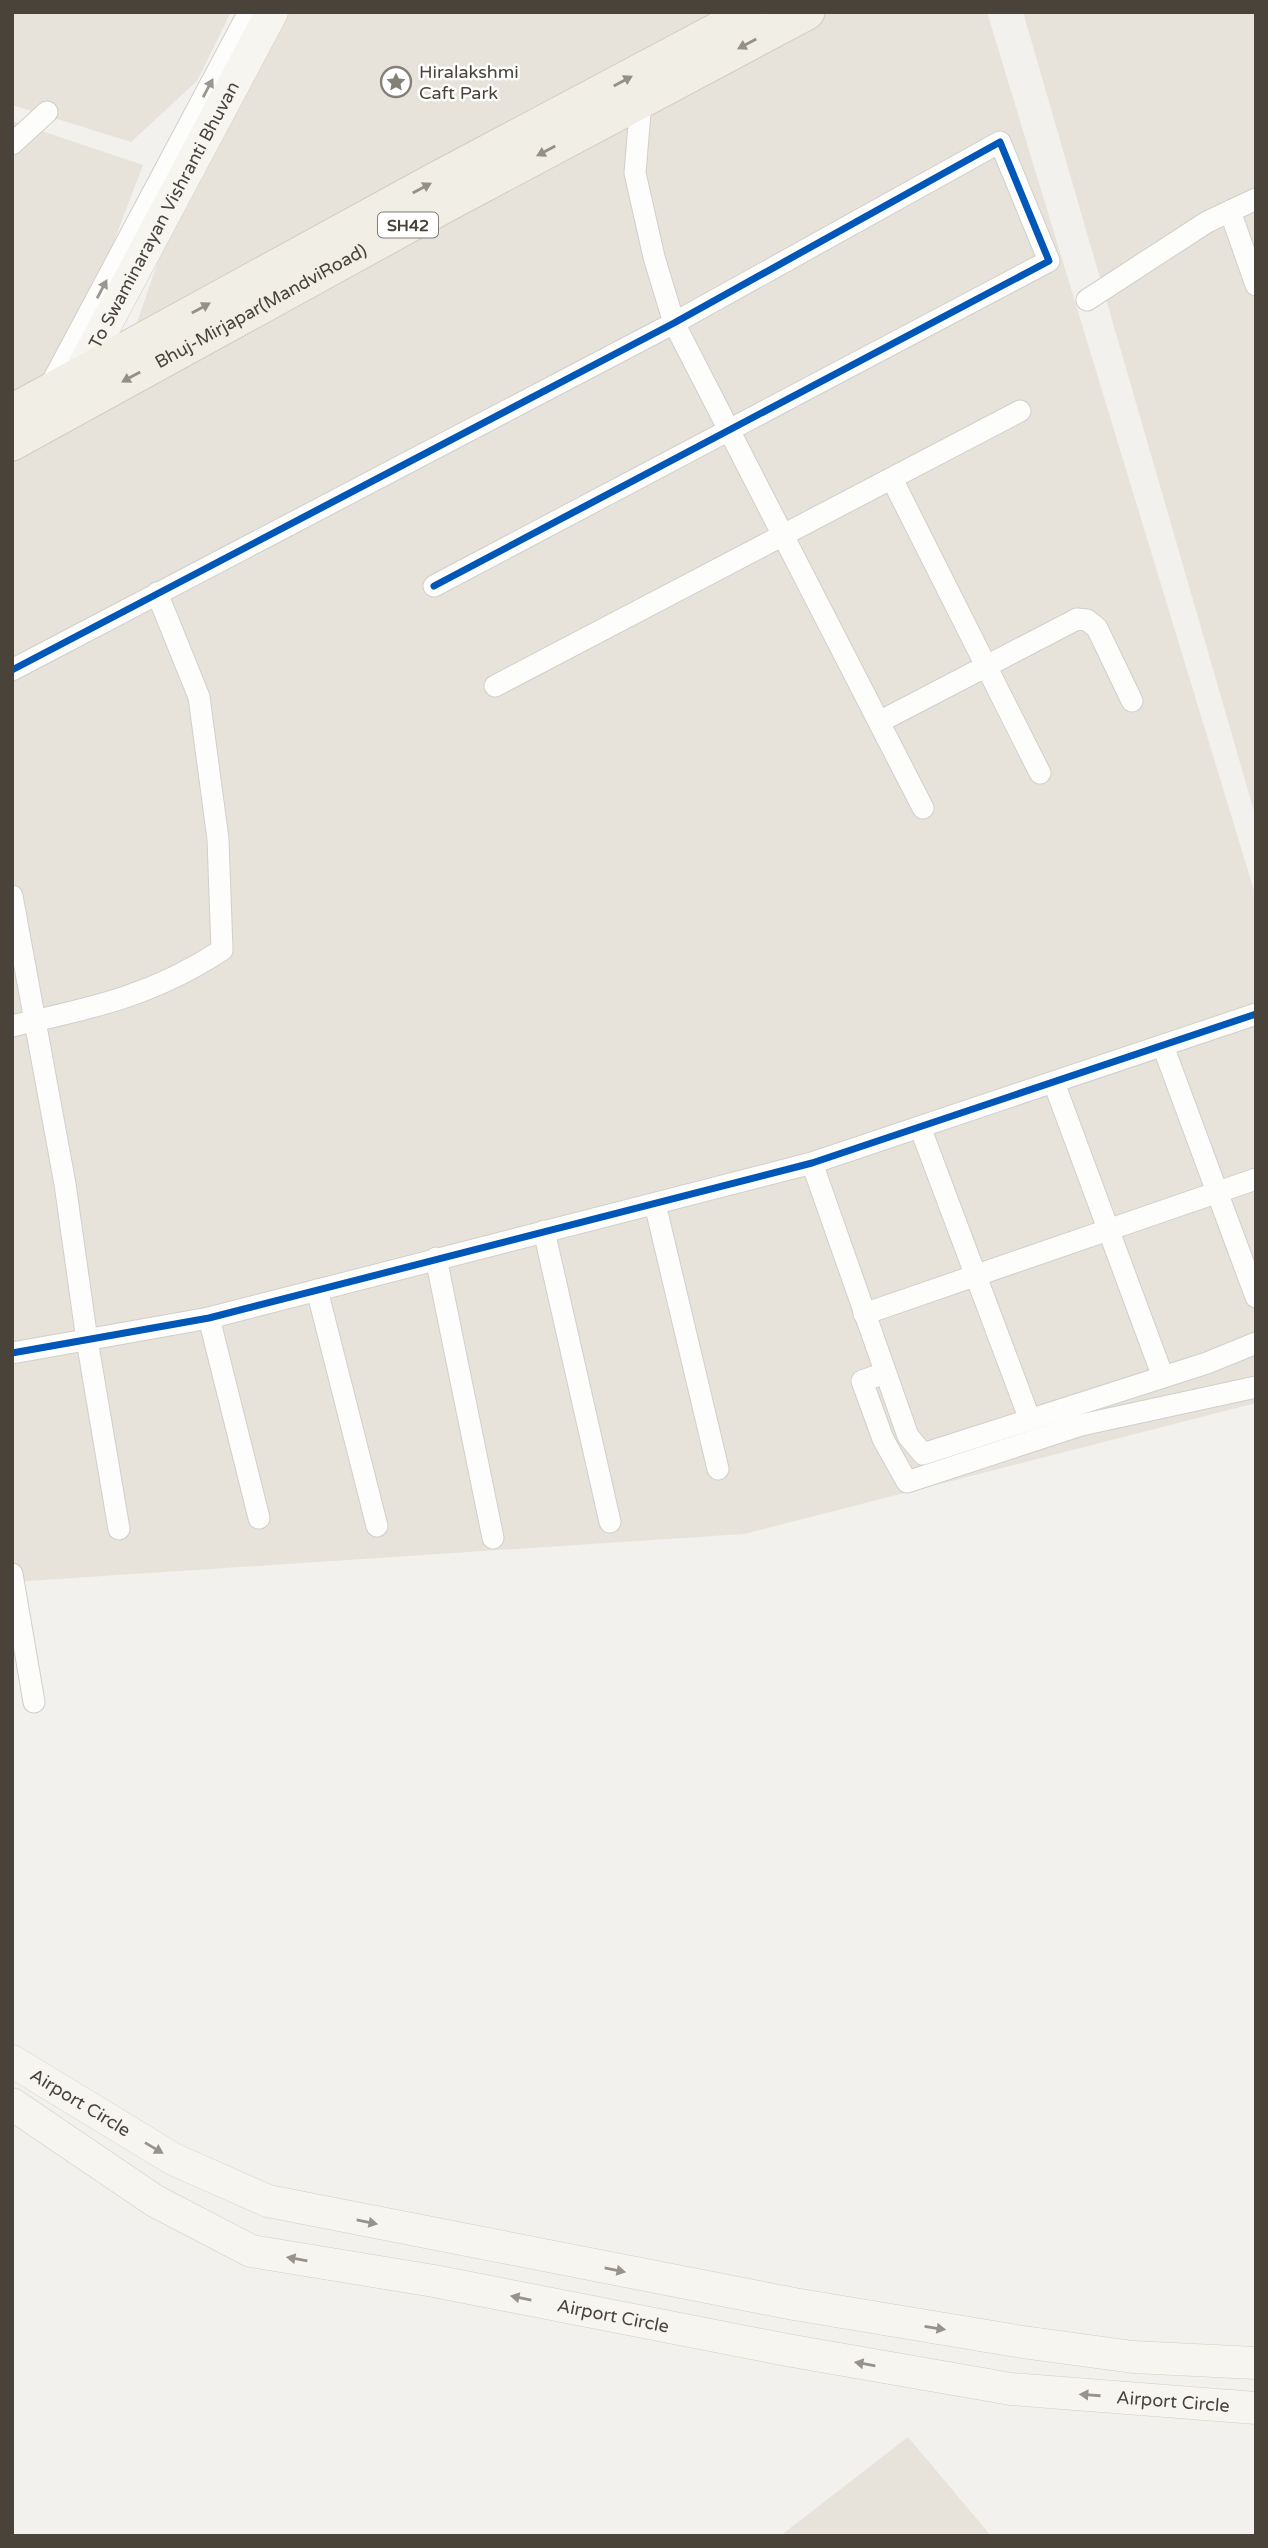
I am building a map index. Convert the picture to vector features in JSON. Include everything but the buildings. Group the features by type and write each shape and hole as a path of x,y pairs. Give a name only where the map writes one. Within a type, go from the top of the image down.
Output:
{"main road":[{"name":"To Swaminarayan Vishranti Bhuvan","path":"78,375 272,12"},
{"name":"Bhuj-Mirjapar(MandviRoad)","path":"12,443 52,405 78,375 752,12"},
{"name":"Bhuj-Mirjapar(MandviRoad)","path":"12,412 52,405 807,12"},
{"name":"Airport Circle","path":"12,2061 173,2159 268,2201 794,2304 963,2332 1133,2357 1255,2360"},
{"name":"Airport Circle","path":"12,2104 155,2201 251,2251 434,2281 787,2350 1011,2389 1256,2408"}],"street":[{"path":"52,405 249,12"},
{"path":"641,100 635,173 654,257 674,323 923,808"},
{"path":"12,144 47,112"},
{"path":"12,670 674,323 1000,142 1049,261 434,586"},
{"path":"1087,300 1206,222 1256,199"},
{"path":"1230,211 1256,285"},
{"path":"495,686 784,537 1020,411"},
{"path":"892,479 1040,773"},
{"path":"12,1026 108,1004 184,975 222,950 218,839 199,697 157,593"},
{"path":"878,722 988,668 1077,620 1087,620 1097,628 1132,701"},
{"path":"12,895 65,1184 87,1340 119,1529"},
{"path":"12,1353 209,1318 812,1163 1256,1014"},
{"path":"1163,1046 1256,1297"},
{"path":"1054,1083 1163,1377"},
{"path":"920,1127 1030,1420"},
{"path":"812,1163 908,1436 923,1454 1163,1377 1256,1343"},
{"path":"864,1314 1256,1179"},
{"path":"655,1204 718,1469"},
{"path":"544,1231 610,1522"},
{"path":"436,1258 493,1538"},
{"path":"317,1290 377,1526"},
{"path":"209,1318 259,1518"},
{"path":"886,1373 862,1381 883,1439 907,1482 1081,1425 1256,1387"},
{"path":"12,1574 34,1702"}],"shaded area":[{"path":"12,12 231,12 197,81 131,142 12,105"},
{"path":"274,12 742,12 126,355 187,176"},
{"path":"803,12 987,12 1256,897 1256,1403 744,1534 12,1582 12,451"},
{"path":"1023,12 1256,12 1256,818"},
{"path":"12,121 143,165 61,381 12,408"},
{"path":"908,2437 991,2536 780,2536"}],"cycle path":[{"path":"12,670 674,323 1000,142 1049,261 434,586"},
{"path":"12,1353 209,1318 812,1163 1256,1014"}],"place":[{"name":"Hiralakshmi Caft Park","path":"396,82"}]}
